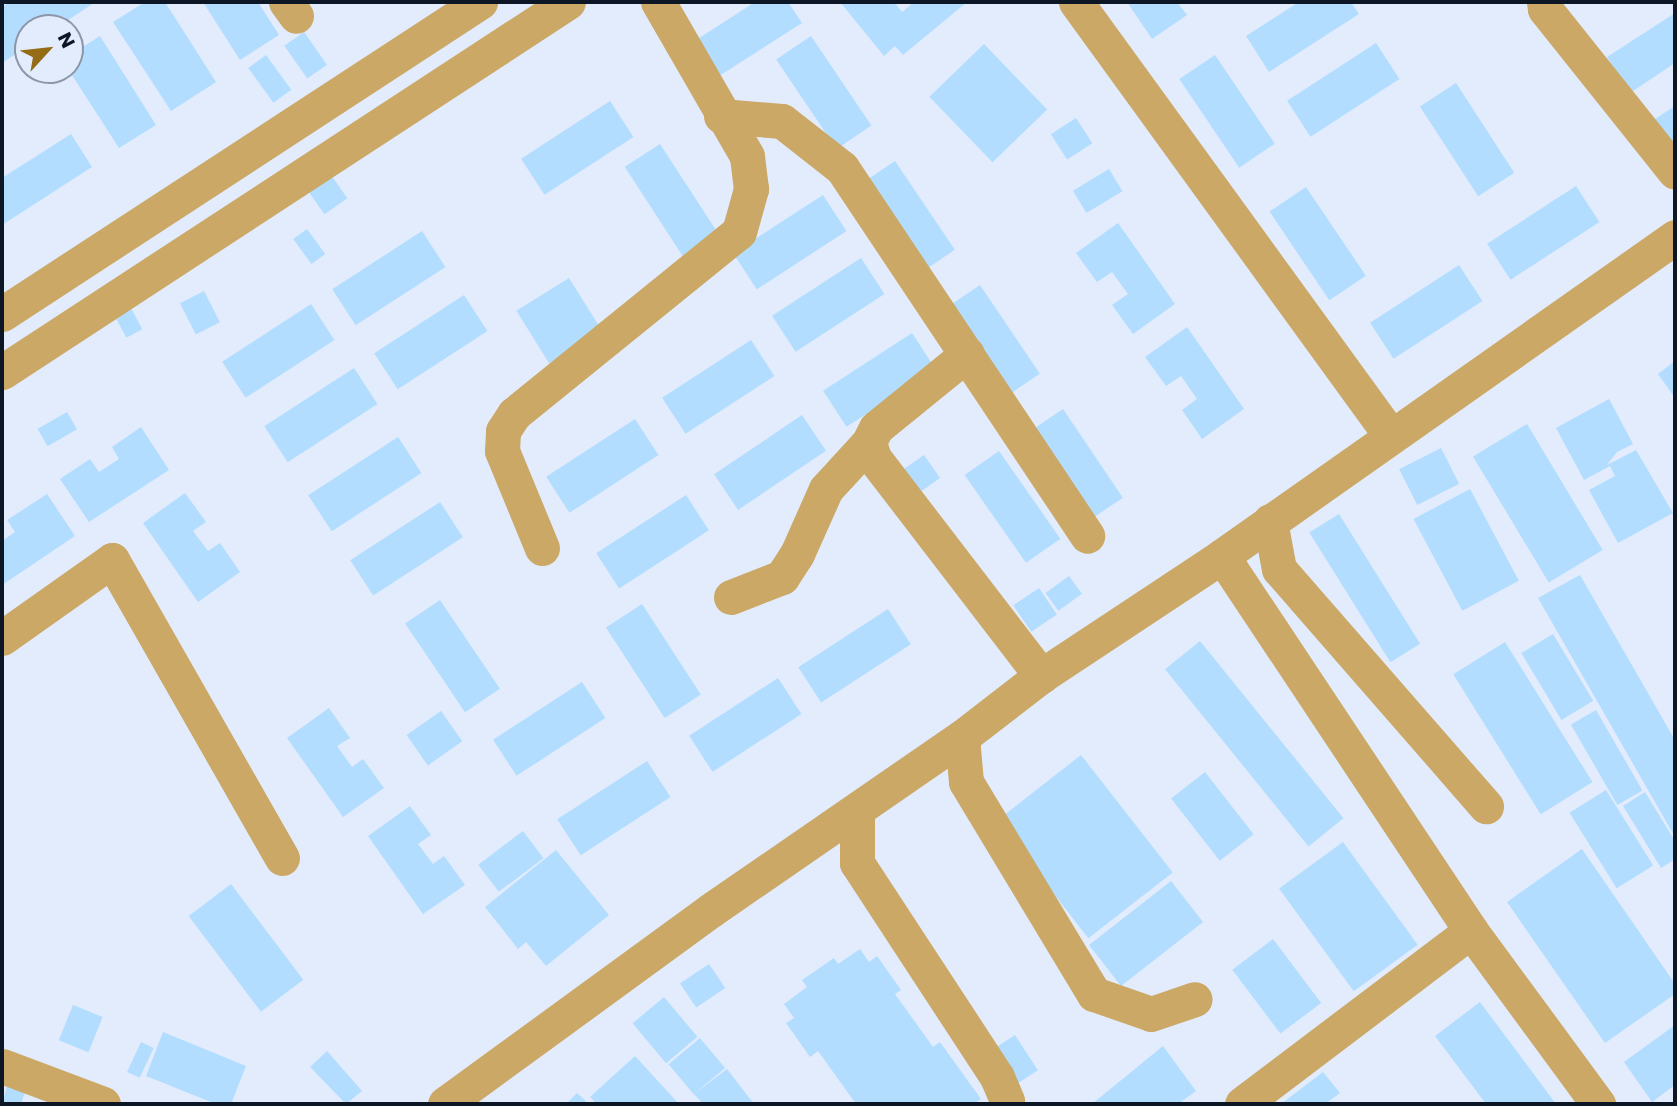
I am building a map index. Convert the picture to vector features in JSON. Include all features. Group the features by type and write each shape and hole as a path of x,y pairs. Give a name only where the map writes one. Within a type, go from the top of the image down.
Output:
{"street":[{"path":"2,314 480,2"},
{"path":"2,371 568,2"},
{"path":"542,548 502,451 503,431 514,414 739,232 751,189 747,156 721,116 658,2"},
{"path":"1076,2 1391,436"},
{"path":"1544,2 1545,9 1675,172"},
{"path":"721,116 782,121 842,168 1087,536"},
{"path":"445,1104 711,910 962,737 1041,676 1222,556 1675,237"},
{"path":"731,597 782,577 797,554 826,489 869,442 876,428 967,354"},
{"path":"869,442 874,458 1041,676"},
{"path":"1270,521 1279,569 1486,806"},
{"path":"1222,556 1471,931 1598,1104"},
{"path":"2,638 113,560 282,858"},
{"path":"962,737 966,782 1094,994 1151,1014 1195,999"},
{"path":"857,811 857,863 997,1077 1007,1101"},
{"path":"1242,1104 1471,931"},
{"path":"2,1066 103,1104"}],"building":[{"path":"10,2 94,3 77,14 14,14 14,55 2,63 2,7"},
{"path":"145,2 165,2 216,82 171,111 113,22"},
{"path":"203,2 258,2 279,35 240,60"},
{"path":"755,2 788,2 802,23 713,80 690,44"},
{"path":"840,2 894,2 902,12 914,2 967,2 903,55 895,46 884,56"},
{"path":"1127,2 1177,2 1187,15 1152,39"},
{"path":"1299,2 1351,2 1359,14 1269,72 1246,36"},
{"path":"1675,13 1675,63 1630,93 1607,57"},
{"path":"304,32 327,65 307,79 284,46"},
{"path":"100,36 156,125 119,148 78,84 84,84 84,46"},
{"path":"811,36 871,126 837,149 776,59"},
{"path":"1376,43 1399,79 1311,137 1287,101"},
{"path":"984,44 1047,109 993,162 929,97"},
{"path":"266,55 291,90 273,103 248,68"},
{"path":"1215,55 1275,144 1239,168 1179,79"},
{"path":"1456,83 1514,173 1478,196 1420,106"},
{"path":"610,101 633,137 545,195 521,159"},
{"path":"1675,106 1675,157 1652,121"},
{"path":"1076,118 1092,143 1067,159 1051,134"},
{"path":"71,134 92,167 2,225 2,178"},
{"path":"660,144 719,235 684,257 625,167"},
{"path":"895,161 955,250 920,273 860,184"},
{"path":"1109,169 1122,191 1086,213 1073,191"},
{"path":"329,172 347,198 324,214 306,188"},
{"path":"1576,186 1599,222 1511,280 1487,244"},
{"path":"1306,187 1366,276 1329,300 1270,212"},
{"path":"823,195 846,231 757,289 733,253"},
{"path":"1118,223 1175,304 1133,334 1112,305 1128,294 1112,272 1097,282 1076,253"},
{"path":"307,229 325,254 311,264 293,239"},
{"path":"422,231 445,267 356,325 332,289"},
{"path":"861,258 884,294 796,352 772,316"},
{"path":"1459,265 1482,301 1394,359 1370,323"},
{"path":"569,278 602,331 549,363 516,311"},
{"path":"980,285 1040,374 1005,397 945,308"},
{"path":"204,291 220,322 196,334 180,303"},
{"path":"464,295 487,331 398,389 374,353"},
{"path":"311,304 334,340 246,398 222,362"},
{"path":"131,308 142,329 126,338 115,316"},
{"path":"1187,327 1244,409 1202,439 1182,410 1197,399 1181,376 1166,386 1145,357"},
{"path":"912,333 935,369 847,427 823,391"},
{"path":"751,340 774,376 686,434 662,398"},
{"path":"1675,361 1675,398 1658,374"},
{"path":"354,368 377,404 288,462 264,426"},
{"path":"1609,399 1633,444 1617,452 1607,465 1636,450 1673,513 1618,543 1589,490 1615,476 1610,466 1584,480 1556,428"},
{"path":"1063,409 1123,498 1088,521 1028,432"},
{"path":"67,412 77,429 48,446 38,429"},
{"path":"802,415 826,451 738,510 714,474"},
{"path":"635,419 658,455 570,513 546,477"},
{"path":"1527,424 1603,550 1549,582 1473,456"},
{"path":"141,427 169,470 89,522 60,479 90,459 99,472 119,459 112,447"},
{"path":"398,437 421,473 332,531 308,495"},
{"path":"1441,448 1459,484 1417,505 1399,469"},
{"path":"999,451 1060,539 1026,563 965,475"},
{"path":"924,455 940,478 910,499 894,476"},
{"path":"1470,489 1519,581 1462,611 1413,519"},
{"path":"185,493 206,522 193,531 208,551 220,543 240,572 198,602 143,523"},
{"path":"47,494 75,536 2,585 2,541 15,532 7,520"},
{"path":"686,495 709,530 619,589 596,553"},
{"path":"440,502 463,537 373,596 350,560"},
{"path":"1339,514 1420,644 1390,662 1309,533"},
{"path":"1580,575 1675,740 1675,837 1538,598"},
{"path":"1069,576 1082,594 1058,611 1046,593"},
{"path":"1039,588 1057,615 1031,632 1013,605"},
{"path":"440,600 500,689 465,712 405,623"},
{"path":"642,604 701,695 665,718 606,627"},
{"path":"888,609 911,644 821,703 798,667"},
{"path":"1553,634 1593,701 1561,720 1521,653"},
{"path":"1200,641 1343,818 1309,847 1165,669"},
{"path":"1505,642 1592,782 1541,814 1453,674"},
{"path":"778,678 801,714 713,772 689,736"},
{"path":"582,682 605,718 517,776 493,740"},
{"path":"329,708 350,738 337,746 352,767 363,759 384,788 343,817 287,738"},
{"path":"1596,710 1642,791 1617,805 1571,724"},
{"path":"441,711 462,741 428,765 407,735"},
{"path":"1081,755 1173,872 1088,938 997,821"},
{"path":"647,761 670,797 581,855 557,819"},
{"path":"1205,772 1254,834 1220,861 1171,798"},
{"path":"1606,790 1653,865 1617,888 1570,813"},
{"path":"1645,792 1675,841 1675,859 1661,868 1623,806"},
{"path":"410,806 431,835 418,844 433,864 444,856 465,885 423,914 368,836"},
{"path":"523,831 543,858 499,892 478,865"},
{"path":"1343,842 1418,945 1354,991 1279,888"},
{"path":"1582,849 1675,984 1675,994 1605,1043 1507,902"},
{"path":"556,850 609,915 546,966 526,942 518,949 485,907"},
{"path":"1171,881 1203,922 1121,986 1089,945"},
{"path":"231,884 303,980 261,1012 189,916"},
{"path":"1273,939 1321,1003 1280,1034 1232,970"},
{"path":"860,949 869,962 877,956 901,990 895,994 933,1047 940,1042 981,1099 973,1104 856,1104 818,1051 810,1057 786,1023 794,1018 784,1004 807,987 802,980 834,958 838,964"},
{"path":"709,964 725,988 696,1008 680,984"},
{"path":"664,997 697,1037 666,1063 633,1023"},
{"path":"1480,1002 1556,1104 1486,1104 1435,1036"},
{"path":"73,1005 103,1017 88,1052 59,1040"},
{"path":"1675,1025 1675,1085 1652,1102 1624,1062"},
{"path":"163,1032 246,1066 231,1104 216,1104 146,1076"},
{"path":"1015,1035 1038,1070 1011,1088 988,1052"},
{"path":"700,1038 725,1068 694,1094 669,1064"},
{"path":"141,1042 154,1048 140,1078 127,1072"},
{"path":"1163,1046 1196,1091 1178,1104 1092,1104"},
{"path":"327,1051 362,1091 346,1104 310,1067"},
{"path":"635,1056 679,1104 597,1104 590,1097"},
{"path":"727,1069 754,1104 703,1104 694,1094"},
{"path":"1323,1072 1340,1093 1325,1104 1281,1104"},
{"path":"7,1086 25,1092 21,1104 2,1104"},
{"path":"577,1093 589,1104 566,1104"}]}
